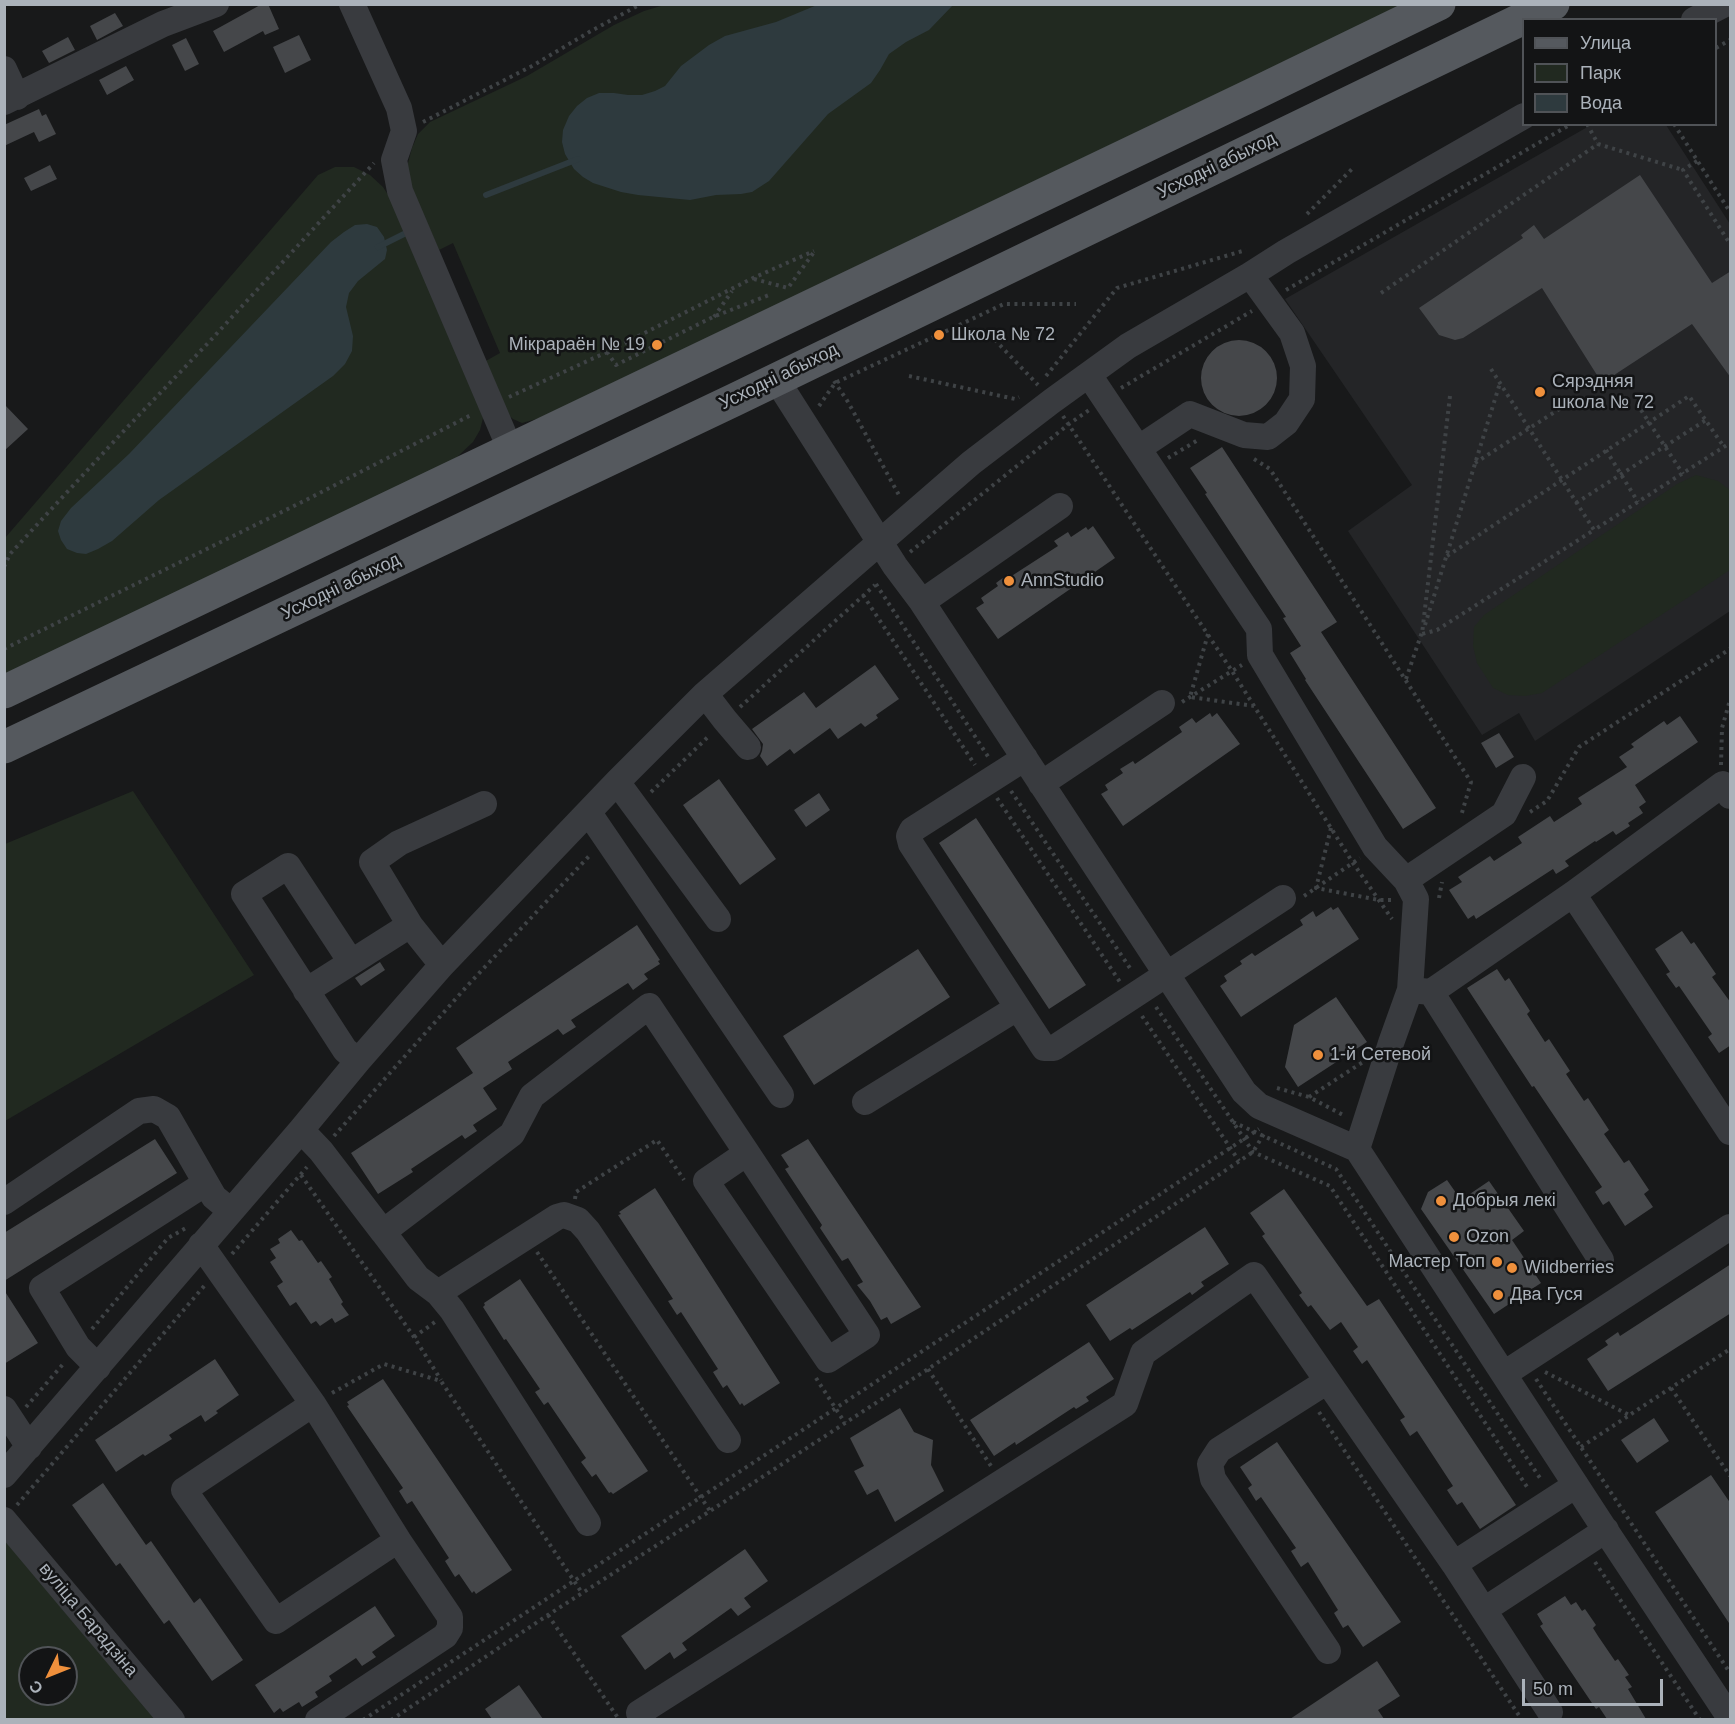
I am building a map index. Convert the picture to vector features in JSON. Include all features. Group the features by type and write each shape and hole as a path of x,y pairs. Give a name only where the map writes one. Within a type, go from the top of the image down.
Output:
{"main road":[{"path":"4,692 511,451 1439,4"},
{"name":"Усходні абыход","path":"1524,18 1553,4"},
{"name":"Усходні абыход","path":"4,747 776,379 1522,19"}],"street":[{"path":"4,69 11,100 163,24 216,4"},
{"path":"352,4 399,108 405,131 394,160 400,191 511,451"},
{"path":"1698,18 1725,4"},
{"path":"99,1367 78,1347 42,1288 217,1197 301,1130 442,965 705,694 971,463 1128,346 1249,262 1286,252 1522,117"},
{"path":"1144,445 1190,414 1244,435 1268,437 1286,423 1302,399 1303,366 1292,333 1269,301 1249,262"},
{"path":"1089,375 1144,445 1259,629 1260,656 1375,847 1420,894"},
{"path":"776,379 895,566 922,602 1244,1092 1254,1102 1357,1149 1514,1368 1576,1485 1731,1718"},
{"path":"922,602 1060,506"},
{"path":"705,694 748,747"},
{"path":"1041,784 1162,703"},
{"path":"1024,758 912,830 909,836 911,844 1041,1046 1047,1049 1054,1048 1138,990 1167,975 1283,898"},
{"path":"1523,777 1504,814 1451,850 1420,894 1413,948 1421,991 1601,1260"},
{"path":"617,783 718,919"},
{"path":"1357,1149 1391,1043 1421,991 1573,894 1727,790"},
{"path":"442,965 410,925 372,862 399,843 484,804"},
{"path":"589,813 780,1095"},
{"path":"351,962 288,866 244,894 345,1050 358,1061"},
{"path":"1573,894 1731,1131"},
{"path":"306,991 410,925"},
{"path":"383,1232 512,1134 532,1096 649,1006 747,1153 867,1335 828,1360 706,1181 747,1153"},
{"path":"865,1102 1017,1008"},
{"path":"4,1202 139,1111 154,1109 168,1117 217,1197 201,1245 99,1367 4,1475"},
{"path":"301,1130 321,1151 418,1278 445,1301 588,1523"},
{"path":"445,1301 557,1217 564,1215 578,1220 588,1231 728,1440"},
{"path":"1514,1368 1731,1227"},
{"path":"201,1245 313,1404 398,1540 450,1617 450,1628 445,1636 318,1719"},
{"path":"643,1719 639,1713 1125,1404 1143,1353 1254,1275 1317,1388 1454,1564 1550,1712"},
{"path":"1317,1388 1219,1450 1210,1464 1213,1479 1328,1651"},
{"path":"313,1404 184,1490 276,1621 398,1540"},
{"path":"8,1414 29,1447"},
{"path":"1454,1564 1576,1485"},
{"name":"вуліца Барадзіна","path":"8,1515 172,1719"},
{"path":"1484,1610 1606,1530"}],"path":[{"path":"4,567 9,554 405,131 532,66 642,4"},
{"path":"1717,47 1731,40"},
{"path":"1115,391 1568,126"},
{"path":"1588,126 1598,144 1683,170 1731,244"},
{"path":"1675,126 1731,212"},
{"path":"1382,293 1598,144"},
{"path":"1683,170 1697,161"},
{"path":"1304,216 1353,168"},
{"path":"499,401 607,352 753,278 814,251 788,288 713,317 616,365 607,352"},
{"path":"1046,377 1116,288 1249,262"},
{"path":"753,278 788,288"},
{"path":"713,317 734,288"},
{"path":"788,288 791,295"},
{"path":"817,409 835,382 1004,304 1076,304"},
{"path":"959,325 994,339 1039,386 1031,390"},
{"path":"1491,369 1594,530"},
{"path":"829,374 848,402 905,506"},
{"path":"909,376 1015,399 1023,395"},
{"path":"1406,680 1500,382"},
{"path":"1422,634 1450,396"},
{"path":"1446,556 1689,396 1724,447"},
{"path":"1475,463 1575,399"},
{"path":"906,555 1092,408"},
{"path":"4,649 306,500 483,409"},
{"path":"1057,409 1233,671 1353,863 1413,948"},
{"path":"1641,410 1683,474"},
{"path":"1576,503 1706,420"},
{"path":"1144,445 1164,460 1199,439"},
{"path":"1422,634 1437,630 1731,443"},
{"path":"1606,450 1638,502"},
{"path":"1250,456 1270,469 1471,782 1440,892"},
{"path":"635,808 725,720 882,578"},
{"path":"875,585 994,766"},
{"path":"863,595 981,774"},
{"path":"1208,633 1190,698 1255,706"},
{"path":"1528,813 1546,801 1579,747 1731,649"},
{"path":"1233,671 1260,656"},
{"path":"1727,790 1721,770 1722,728 1731,700"},
{"path":"1010,790 1138,990 1239,1161"},
{"path":"997,797 1253,1152 1330,1186 1547,1504"},
{"path":"1331,828 1316,888 1379,900 1440,892"},
{"path":"8,1515 321,1151 468,985 606,838"},
{"path":"1420,894 1440,892"},
{"path":"1309,1097 1391,1043"},
{"path":"1272,1087 1309,1097 1342,1114"},
{"path":"1232,1122 1336,1169 1547,1504"},
{"path":"363,1719 1263,1127"},
{"path":"391,1719 928,1369 1253,1152 1262,1136"},
{"path":"571,1217 576,1192 657,1140 690,1189"},
{"path":"301,1175 414,1337 582,1593"},
{"path":"8,1414 25,1407 168,1238 186,1229 217,1197"},
{"path":"530,1256 537,1252 710,1511"},
{"path":"414,1337 445,1301"},
{"path":"1581,1447 1731,1349"},
{"path":"313,1404 384,1364 441,1381"},
{"path":"1514,1368 1630,1415"},
{"path":"928,1369 1002,1482"},
{"path":"816,1378 845,1423"},
{"path":"1317,1388 1522,1719"},
{"path":"1671,1388 1731,1476"},
{"path":"1590,1553 1700,1719"},
{"path":"548,1615 619,1719"}],"shaded area":[{"name":"Сярэдняя школа № 72","path":"1589,126 1667,126 1730,224 1730,611 1535,741 1519,713 1482,735 1348,531 1412,485 1285,299"}],"green space":[{"path":"664,5 1403,5 540,418 522,423 506,413 484,362 500,353 453,243 439,250 414,194 408,178 408,163 412,148 418,134 430,122 527,76 614,25 644,11"},
{"path":"335,167 354,167 370,175 383,187 394,204 481,406 483,418 480,430 473,442 455,459 5,683 5,538 318,175"},
{"path":"1696,475 1718,481 1730,490 1730,570 1542,693 1525,696 1508,695 1493,688 1477,663 1473,646 1474,627 1484,615 1677,484"},
{"path":"133,791 254,975 5,1121 5,844"},
{"path":"4,1533 158,1719 5,1719"}],"water":[{"path":"817,5 953,5 929,30 889,54 871,83 828,114 769,181 752,192 690,200 638,195 593,183 574,169 565,154 562,142 563,130 569,116 587,98 599,93 642,95 655,91 665,86 681,66 725,36 776,22"},
{"path":"367,224 377,227 384,237 387,250 385,259 358,281 349,293 346,307 353,336 352,351 345,364 333,376 159,500 112,541 86,554 67,549 58,531 61,521 71,508 129,454 331,242 355,225"}],"building":[{"path":"262,4 268,4 279,29 265,35 263,31 224,52 213,31"},
{"path":"115,13 123,26 97,40 90,26"},
{"path":"299,35 311,60 285,73 273,47"},
{"path":"68,37 75,50 49,63 42,51"},
{"path":"186,38 199,64 185,71 172,45"},
{"path":"126,66 134,80 107,95 99,80"},
{"path":"39,109 42,116 46,114 56,134 39,142 34,132 4,146 4,125"},
{"path":"50,165 57,179 31,191 24,178"},
{"path":"1640,175 1712,283 1731,271 1731,378 1692,324 1602,383 1542,288 1463,338 1455,340 1439,335 1419,308 1523,238 1521,235 1534,225 1544,239"},
{"path":"1232,340 1246,340 1260,346 1271,357 1277,371 1274,393 1266,405 1246,416 1232,416 1218,410 1207,399 1201,385 1201,371 1207,357 1218,346"},
{"path":"4,404 28,429 4,451"},
{"path":"1222,447 1337,622 1321,632 1436,808 1403,829 1305,680 1290,653 1301,646 1283,618 1286,617 1190,468"},
{"path":"1093,526 1115,558 998,639 976,608 984,603 981,598 998,586 996,583 1008,574 1010,577 1058,546 1054,541 1068,532 1071,537 1086,527 1088,530"},
{"path":"875,665 899,699 876,715 878,718 865,727 861,723 838,739 830,728 794,754 790,749 767,766 760,756 763,744 752,729 804,692 816,708"},
{"path":"1210,713 1212,717 1217,713 1240,744 1123,826 1101,794 1108,790 1105,785 1123,773 1120,769 1133,761 1135,764 1182,732 1179,727 1192,718 1196,723"},
{"path":"1680,716 1698,742 1635,785 1646,802 1639,807 1643,813 1628,823 1630,826 1616,835 1613,831 1595,841 1565,861 1569,866 1556,874 1553,869 1476,919 1474,915 1468,919 1449,890 1462,882 1458,877 1490,856 1494,861 1522,843 1518,837 1550,816 1554,822 1582,804 1578,798 1627,767 1619,757 1634,747 1631,744 1664,721 1667,725"},
{"path":"1499,733 1514,757 1496,768 1481,743"},
{"path":"719,779 776,859 740,885 683,805"},
{"path":"819,793 830,810 806,827 794,810"},
{"path":"976,818 1086,985 1049,1009 939,843"},
{"path":"1331,907 1333,910 1338,907 1359,939 1241,1017 1220,986 1227,981 1224,976 1242,964 1240,961 1252,953 1255,956 1303,925 1300,920 1313,911 1316,917"},
{"path":"637,925 660,960 658,961 660,964 644,974 648,979 633,990 628,983 571,1020 576,1027 563,1035 558,1029 508,1062 512,1069 483,1088 497,1109 473,1125 477,1131 465,1139 462,1135 411,1169 413,1172 378,1194 351,1153 473,1073 456,1048"},
{"path":"1682,931 1691,944 1694,942 1716,974 1712,977 1731,1003 1731,1045 1719,1053 1708,1037 1712,1034 1679,986 1676,988 1666,974 1670,972 1655,949"},
{"path":"918,949 950,997 814,1085 783,1036"},
{"path":"380,962 385,970 361,986 355,978"},
{"path":"1497,969 1505,981 1509,978 1530,1011 1527,1014 1545,1042 1549,1039 1570,1071 1566,1074 1584,1101 1588,1098 1609,1130 1604,1134 1624,1163 1629,1160 1649,1190 1644,1194 1653,1207 1625,1226 1609,1201 1603,1205 1595,1192 1602,1187 1467,988"},
{"name":"1-й Сетевой","path":"1336,997 1367,1042 1298,1087 1285,1067 1294,1025"},
{"path":"155,1139 177,1173 4,1281 4,1233"},
{"path":"808,1139 921,1307 891,1324 887,1317 881,1320 857,1285 863,1282 848,1258 842,1261 820,1228 822,1225 785,1169 789,1167 781,1155"},
{"path":"1447,1180 1461,1200 1489,1181 1524,1231 1512,1240 1541,1283 1494,1314 1421,1209 1428,1192"},
{"path":"655,1188 780,1383 744,1406 742,1403 740,1405 727,1385 723,1388 713,1372 718,1369 681,1312 677,1315 668,1301 673,1299 618,1215 621,1214 619,1212"},
{"path":"1284,1189 1367,1306 1379,1299 1516,1505 1480,1529 1462,1502 1457,1505 1447,1490 1453,1486 1417,1431 1410,1436 1400,1420 1405,1417 1367,1360 1362,1364 1353,1351 1358,1347 1341,1322 1330,1330 1311,1305 1308,1307 1299,1295 1302,1293 1262,1236 1265,1234 1250,1213"},
{"path":"1205,1227 1229,1264 1201,1282 1204,1286 1192,1295 1190,1292 1132,1330 1130,1328 1110,1341 1086,1305"},
{"path":"291,1230 299,1241 302,1240 318,1263 321,1261 332,1277 329,1279 349,1315 335,1323 332,1318 320,1326 316,1321 311,1324 296,1302 290,1306 277,1286 283,1282 270,1262 276,1258 270,1249 280,1243 278,1239"},
{"path":"1731,1264 1731,1313 1608,1391 1587,1359 1608,1345 1605,1341 1618,1332 1620,1336"},
{"path":"520,1279 648,1471 613,1494 609,1493 596,1474 592,1477 581,1462 586,1458 548,1402 544,1405 535,1392 540,1389 483,1307 484,1303"},
{"path":"4,1290 38,1343 4,1364"},
{"path":"1089,1342 1114,1379 1086,1397 1089,1401 1076,1409 1074,1407 1016,1445 1015,1442 994,1456 970,1420"},
{"path":"215,1359 239,1395 205,1422 201,1415 169,1435 172,1439 145,1456 143,1454 116,1472 95,1440"},
{"path":"383,1379 512,1570 476,1594 474,1591 472,1593 459,1574 455,1577 445,1561 449,1558 412,1501 407,1504 399,1491 403,1488 347,1406 349,1405 347,1402"},
{"path":"900,1408 914,1432 933,1440 931,1465 944,1491 895,1522 878,1489 867,1495 854,1471 864,1466 850,1438"},
{"path":"1654,1418 1669,1441 1637,1463 1621,1440"},
{"path":"1277,1442 1401,1622 1363,1647 1348,1625 1343,1628 1334,1613 1338,1610 1308,1562 1301,1567 1291,1551 1296,1548 1261,1497 1256,1501 1248,1488 1252,1485 1240,1467"},
{"path":"1711,1475 1731,1504 1731,1626 1655,1512"},
{"path":"103,1483 146,1545 151,1541 194,1603 200,1598 243,1660 212,1681 169,1620 164,1624 120,1563 116,1566 72,1505"},
{"path":"745,1549 768,1581 744,1598 751,1607 738,1616 731,1608 682,1643 687,1650 674,1659 670,1652 645,1670 621,1636"},
{"path":"1565,1596 1571,1605 1576,1602 1582,1611 1585,1609 1596,1625 1593,1628 1598,1636 1615,1661 1618,1659 1629,1675 1625,1677 1632,1687 1628,1689 1646,1719 1607,1719 1599,1707 1596,1709 1540,1626 1543,1624 1537,1614"},
{"path":"375,1606 395,1636 372,1652 376,1657 362,1666 356,1658 329,1676 332,1681 315,1692 318,1697 302,1707 299,1702 283,1712 280,1708 274,1713 255,1685"},
{"path":"1377,1661 1400,1696 1378,1710 1384,1719 1290,1719"},
{"path":"519,1685 543,1719 492,1719 485,1709"}],"waterway":[{"path":"486,195 578,159"},
{"path":"378,247 412,230"}],"place":[{"name":"Школа № 72","path":"939,335"},
{"name":"Мікрараён № 19","path":"657,345"},
{"name":"Сярэдняя школа № 72","path":"1540,392"},
{"name":"AnnStudio","path":"1009,581"},
{"name":"1-й Сетевой","path":"1318,1055"},
{"name":"Добрыя лекі","path":"1441,1201"},
{"name":"Ozon","path":"1454,1237"},
{"name":"Мастер Топ","path":"1497,1262"},
{"name":"Wildberries","path":"1512,1268"},
{"name":"Два Гуся","path":"1498,1295"}]}
